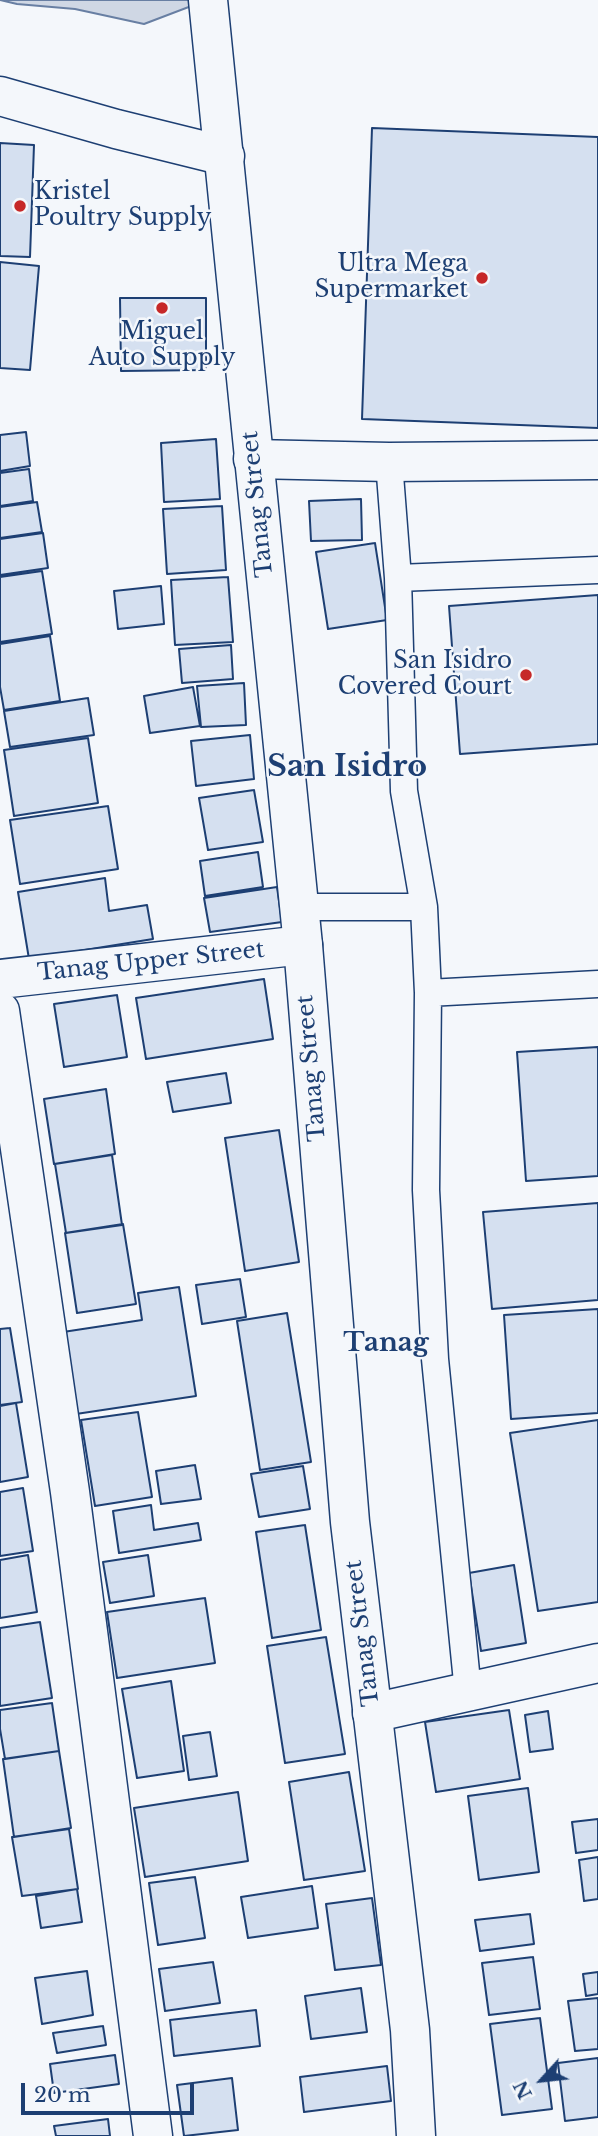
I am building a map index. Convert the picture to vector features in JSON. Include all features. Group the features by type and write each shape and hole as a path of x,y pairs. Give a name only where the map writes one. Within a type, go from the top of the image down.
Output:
{"street":[{"name":"Tanag Street","path":"208,0 303,945 349,1508 410,2030 416,2136"},
{"path":"0,96 225,156"},
{"path":"253,459 390,462 598,460"},
{"name":"Tanag Upper Street","path":"0,979 303,945"},
{"path":"0,1011 70,1492 153,2136"},
{"path":"372,1713 598,1663"}],"lane":[{"path":"390,462 398,578 404,791 425,907 428,993 426,1190 435,1359 468,1692"},
{"path":"398,578 598,570"},
{"path":"299,907 425,907"},
{"path":"428,993 598,984"}],"shaded area":[{"path":"0,0 207,0 144,24 75,9"}],"building":[{"name":"Ultra Mega Supermarket","path":"372,128 598,137 598,428 362,419"},
{"path":"0,143 34,145 30,257 0,256"},
{"path":"0,262 39,266 30,370 0,368"},
{"path":"120,298 206,298 206,370 121,371"},
{"path":"26,432 30,466 0,471 0,435"},
{"path":"216,439 220,499 164,502 161,443"},
{"path":"29,469 33,501 0,506 0,473"},
{"path":"361,499 362,540 311,541 309,501"},
{"path":"37,502 42,532 0,538 0,507"},
{"path":"222,506 226,570 167,574 163,509"},
{"path":"43,533 48,568 0,575 0,539"},
{"path":"375,543 387,620 328,629 316,552"},
{"path":"42,571 52,634 0,642 0,577"},
{"path":"228,577 233,642 175,645 171,580"},
{"path":"161,586 164,624 118,629 114,591"},
{"name":"San Isidro Covered Court","path":"598,595 598,744 460,754 449,606"},
{"path":"50,636 60,701 4,710 0,687 0,644"},
{"path":"231,645 233,679 182,683 179,649"},
{"path":"244,683 246,725 201,727 197,686"},
{"path":"193,687 200,726 150,733 144,696"},
{"path":"88,698 94,735 10,747 4,711"},
{"path":"250,735 254,779 196,786 191,741"},
{"path":"88,738 98,803 14,816 4,750"},
{"path":"254,790 263,842 208,850 199,798"},
{"path":"108,806 118,869 20,884 10,820"},
{"path":"258,852 263,887 205,896 200,861"},
{"path":"105,878 109,911 147,905 153,939 29,959 18,892"},
{"path":"277,887 282,922 210,932 204,898"},
{"path":"264,979 273,1039 146,1059 136,998"},
{"path":"117,995 127,1057 64,1067 54,1004"},
{"path":"598,1047 598,1176 526,1181 517,1052"},
{"path":"226,1073 231,1103 173,1112 167,1082"},
{"path":"106,1089 115,1154 54,1164 44,1099"},
{"path":"279,1130 299,1262 245,1271 225,1138"},
{"path":"112,1155 122,1225 66,1233 55,1164"},
{"path":"598,1203 598,1300 492,1309 483,1212"},
{"path":"123,1224 136,1304 77,1313 65,1233"},
{"path":"240,1279 246,1317 202,1324 196,1285"},
{"path":"179,1287 196,1396 76,1414 63,1332 142,1320 138,1293"},
{"path":"598,1309 598,1413 511,1419 504,1315"},
{"path":"287,1313 311,1462 260,1470 237,1321"},
{"path":"10,1328 22,1402 0,1405 0,1329"},
{"path":"16,1403 28,1477 0,1482 0,1406"},
{"path":"138,1412 152,1497 95,1506 81,1420"},
{"path":"598,1420 598,1602 538,1611 510,1433"},
{"path":"195,1465 201,1499 161,1504 156,1471"},
{"path":"303,1466 310,1509 259,1517 251,1474"},
{"path":"23,1488 33,1551 0,1556 0,1492"},
{"path":"151,1505 154,1530 198,1523 201,1540 119,1553 113,1511"},
{"path":"305,1525 321,1630 272,1638 256,1532"},
{"path":"28,1555 37,1612 0,1618 0,1560"},
{"path":"148,1555 154,1596 110,1603 103,1562"},
{"path":"514,1565 526,1643 481,1651 469,1573"},
{"path":"205,1598 215,1663 117,1678 107,1612"},
{"path":"40,1622 52,1698 0,1706 0,1628"},
{"path":"326,1637 345,1754 285,1763 267,1646"},
{"path":"171,1681 184,1771 137,1778 122,1689"},
{"path":"52,1703 59,1751 5,1759 0,1710"},
{"path":"509,1710 520,1779 436,1792 425,1722"},
{"path":"548,1711 553,1749 530,1752 525,1715"},
{"path":"210,1732 217,1776 189,1780 183,1736"},
{"path":"59,1751 71,1828 14,1837 3,1759"},
{"path":"349,1772 365,1871 304,1880 289,1782"},
{"path":"528,1788 539,1872 479,1880 468,1796"},
{"path":"238,1792 248,1861 145,1877 134,1808"},
{"path":"598,1819 598,1850 576,1853 572,1822"},
{"path":"69,1829 78,1889 22,1896 12,1837"},
{"path":"598,1857 598,1899 584,1901 579,1860"},
{"path":"195,1877 205,1938 158,1945 149,1883"},
{"path":"312,1886 318,1928 248,1938 241,1897"},
{"path":"77,1889 82,1922 41,1928 36,1896"},
{"path":"372,1898 381,1965 335,1970 326,1904"},
{"path":"530,1914 534,1944 480,1951 475,1920"},
{"path":"533,1957 540,2009 489,2015 482,1963"},
{"path":"213,1962 220,2003 165,2011 159,1969"},
{"path":"87,1971 93,2015 42,2024 35,1978"},
{"path":"598,1972 598,1994 586,1996 583,1974"},
{"path":"361,1988 367,2032 311,2039 305,1996"},
{"path":"598,1998 598,2049 575,2051 568,2001"},
{"path":"256,2010 260,2046 174,2056 170,2020"},
{"path":"540,2018 552,2109 502,2115 490,2024"},
{"path":"103,2026 106,2045 57,2053 53,2033"},
{"path":"115,2055 119,2084 54,2093 50,2064"},
{"path":"598,2058 598,2117 565,2121 558,2063"},
{"path":"387,2066 391,2101 304,2112 300,2077"},
{"path":"232,2078 238,2130 184,2136 177,2085"},
{"path":"108,2119 110,2136 56,2136 54,2126"}],"place":[{"name":"Kristel Poultry Supply","path":"20,206"},
{"name":"Ultra Mega Supermarket","path":"482,278"},
{"name":"Miguel Auto Supply","path":"162,308"},
{"name":"San Isidro Covered Court","path":"526,675"}],"district":[{"name":"San Isidro","path":"347,768"},
{"name":"Tanag","path":"386,1344"}]}
